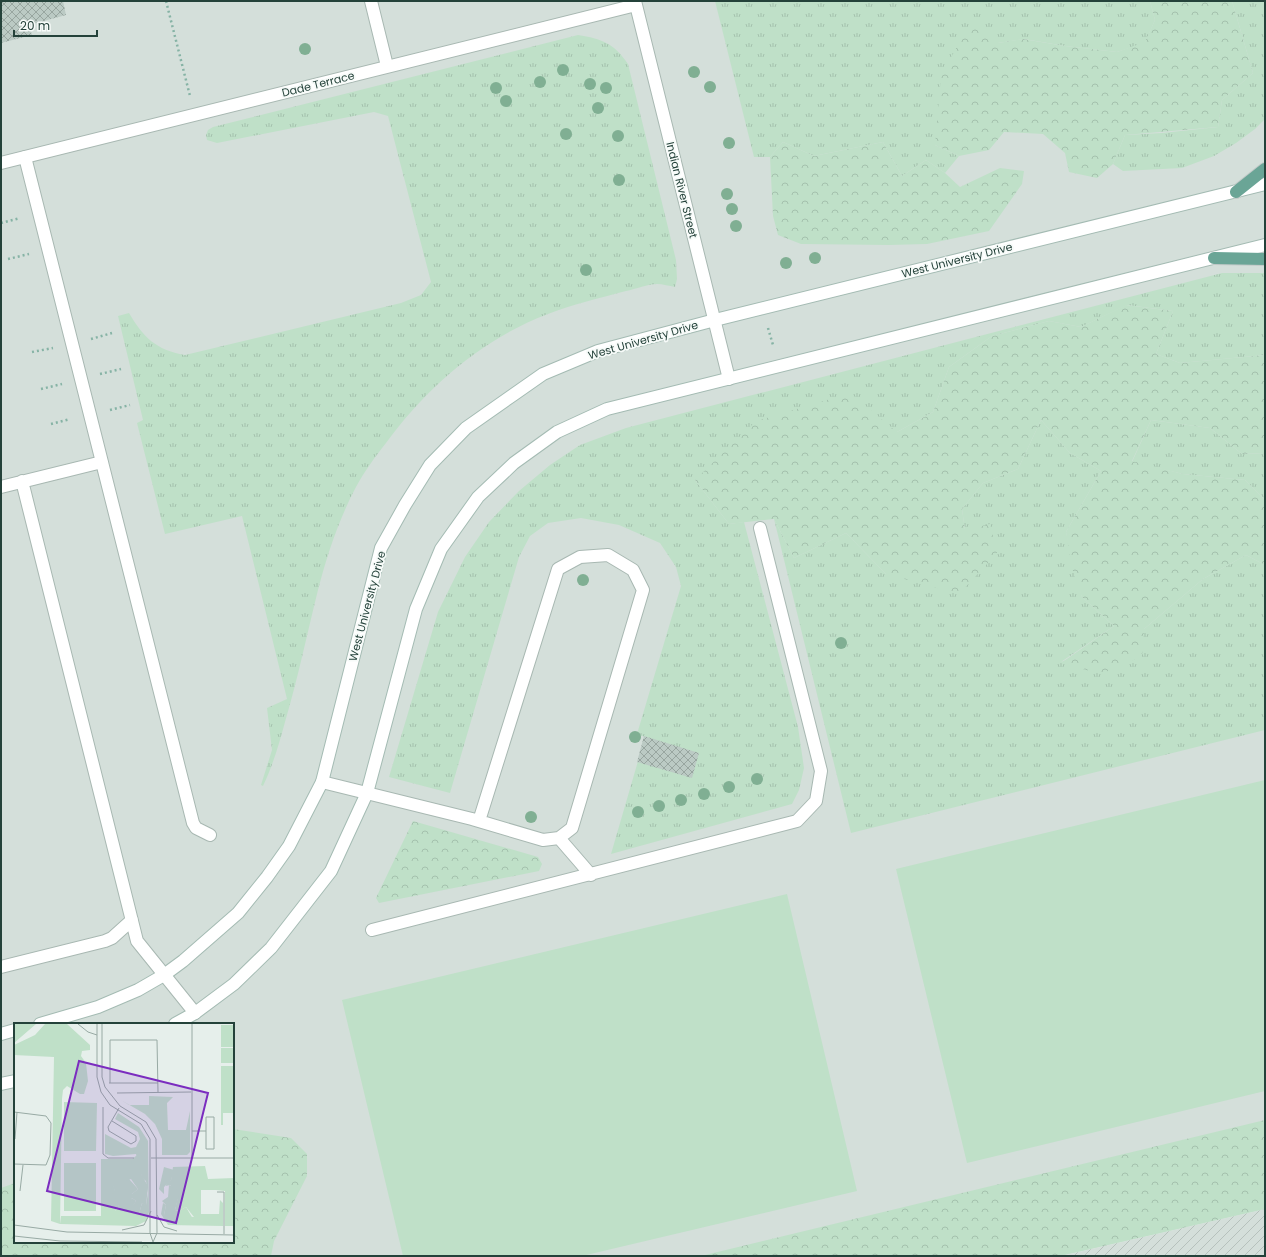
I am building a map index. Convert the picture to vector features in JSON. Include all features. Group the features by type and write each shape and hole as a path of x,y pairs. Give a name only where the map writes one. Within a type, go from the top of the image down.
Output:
{"main road":[{"path":"1236,192 1265,169"},
{"path":"1214,258 1265,259"}],"street":[{"path":"371,1 387,66"},
{"name":"Dade Terrace","path":"1,163 189,117 635,3"},
{"name":"Indian River Street","path":"635,3 729,379"},
{"path":"25,157 193,824 196,828 210,835"},
{"name":"West University Drive","path":"43,1023 98,1007 138,990 164,975 238,913 267,877 289,846 322,782 381,548 404,505 430,465 466,428 543,374 598,350 1265,184"},
{"path":"177,1023 195,1013 234,984 271,948 303,909 331,871 367,793 416,609 441,549 478,497 514,463 557,432 607,409 1265,246"},
{"path":"1,487 102,462"},
{"path":"22,481 138,941 195,1013"},
{"path":"372,930 797,821 816,801 821,771 760,528"},
{"path":"322,782 479,821 543,840 559,838 572,828 643,590 633,570 608,554 580,557 558,569 479,821"},
{"path":"559,838 591,874"},
{"path":"1,967 105,942 112,938 132,920"},
{"path":"1,1034 14,1030"},
{"path":"1,1084 14,1080"}],"path":[{"path":"166,1 191,100"},
{"path":"1,223 25,217"},
{"path":"8,259 33,253"},
{"path":"768,326 772,345"},
{"path":"87,340 112,333"},
{"path":"32,352 56,347"},
{"path":"96,375 121,369"},
{"path":"41,389 65,383"},
{"path":"105,411 130,405"},
{"path":"51,424 74,418"}],"shaded area":[{"path":"1,1 1265,1 1265,1209 1061,1256 1,1256"},
{"path":"1265,1209 1265,1256 1061,1256"}],"green space":[{"path":"715,1 1150,1 1155,20 1145,43 1117,52 1065,46 1024,39 998,43 935,145 959,156 945,173 926,160 902,176 883,142 814,156 783,142 770,157 754,157"},
{"path":"1150,1 1232,1 1253,73 1222,100 1218,127 1125,135 1113,164 1097,178 1069,172 1065,153 1043,134 1004,132 989,150 959,156 935,145 941,76 965,32 984,25 998,43 1023,39 1117,52 1145,42 1155,20"},
{"path":"1232,1 1265,1 1265,119 1255,129 1236,143 1214,156 1182,168 1123,171 1113,164 1125,135 1218,127 1222,100 1253,73"},
{"path":"578,35 594,38 607,43 618,51 628,64 676,260 677,279 675,287 653,284 567,307 524,324 479,351 458,367 438,384 402,422 356,487 329,550 294,689 273,762 263,786 261,785 272,750 267,708 287,699 242,516 165,534 137,423 143,420 118,316 129,313 145,336 151,341 166,350 185,355 401,303 421,295 431,282 388,116 374,112 217,143 207,140 206,135 208,130 213,127"},
{"path":"783,142 814,156 883,142 902,176 926,160 945,173 960,187 1000,168 1024,171 1022,184 989,231 927,244 801,244 778,235 773,216 770,157"},
{"path":"1222,273 1265,273 1265,355 1180,363 1156,354 1173,311 1127,305 1081,327 1049,321 992,336 949,367 933,412 897,432 695,480 729,524 744,522 798,727 804,768 799,790 792,804 611,854 645,737 637,734 681,586 676,567 660,543 619,525 581,518 548,523 530,536 519,557 450,793 389,777 438,612 465,557 489,522 519,491 550,465 580,445 626,428"},
{"path":"1126,305 1173,311 1156,354 1180,363 1265,355 1265,453 1242,454 1210,428 1151,420 1132,461 1183,474 1245,480 1265,500 1265,565 1246,555 1203,579 1144,629 1142,656 1101,674 1061,663 1114,626 1082,597 1072,568 1066,532 1101,471 1070,453 1041,420 1018,469 983,483 962,509 965,530 990,524 997,553 959,594 886,574 846,533 794,558 774,519 729,524 695,480 756,421 850,393 897,432 933,412 949,367 992,336 1049,321 1081,327"},
{"path":"1041,420 1070,453 1101,471 1066,532 1082,597 1114,626 1061,662 1144,629 1203,579 1246,555 1265,565 1265,730 851,833 774,519 794,558 846,533 886,574 965,530 962,509 983,483 1018,469"},
{"path":"1151,420 1210,428 1242,454 1265,453 1265,500 1245,480 1183,474 1132,462"},
{"path":"1265,780 1265,1091 967,1163 896,869"},
{"path":"413,821 538,857 542,864 539,871 379,903 376,898"},
{"path":"787,894 857,1191 582,1256 403,1256 342,1000"},
{"path":"1265,1120 1265,1209 1060,1256 701,1256"},
{"path":"234,1129 291,1138 307,1154 307,1176 274,1241 271,1256 1,1256 1,1188 14,1183 14,1243 234,1243"}],"building":[{"path":"1,1 63,1 66,15 29,25 32,35 1,43"},
{"path":"644,736 699,753 692,778 637,762"}]}
